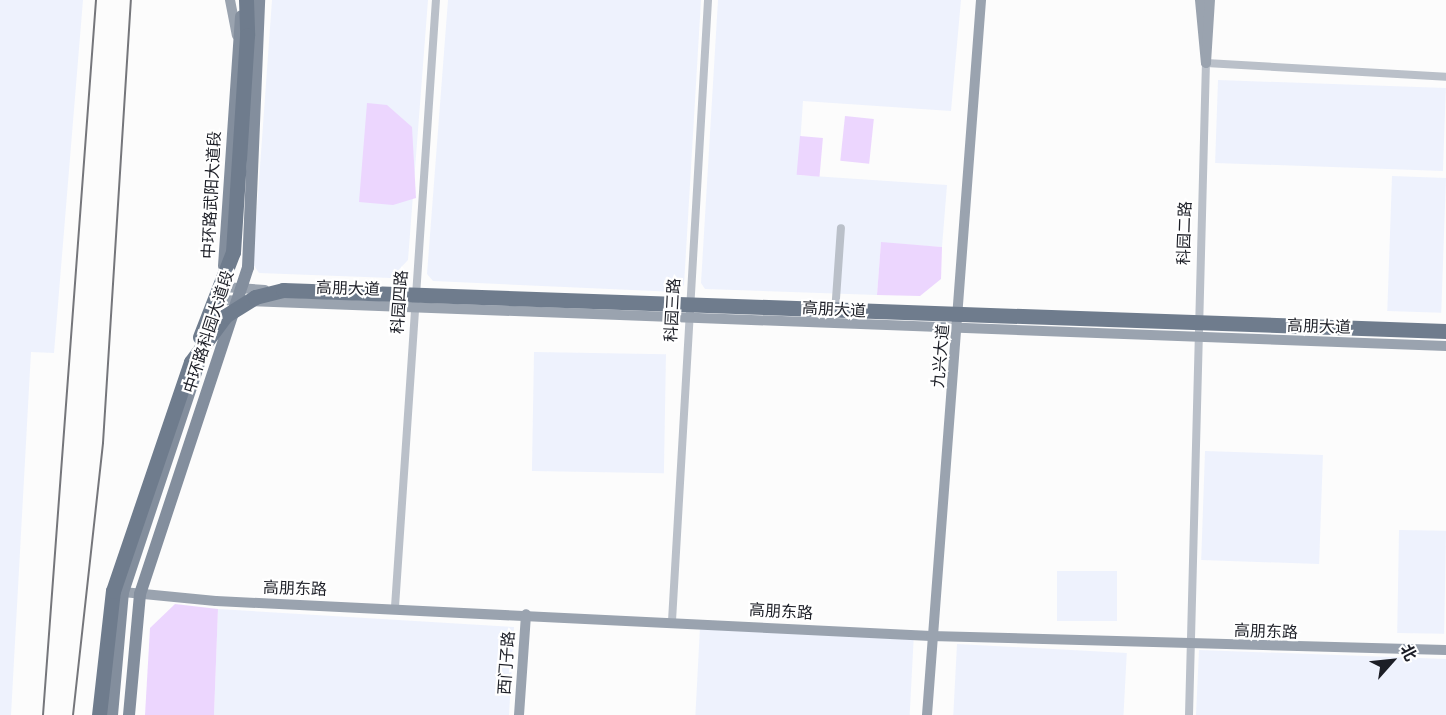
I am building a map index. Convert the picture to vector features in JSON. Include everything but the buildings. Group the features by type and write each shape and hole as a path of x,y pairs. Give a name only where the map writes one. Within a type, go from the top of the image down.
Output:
{"highway":[{"path":"99,715 113,591 191,362 233,252 244,0"},
{"path":"191,362 225,316 255,297 283,290 1446,331"},
{"path":"688,313 779,302 950,307 989,314"}],"main road":[{"path":"230,0 243,38"},
{"name":"中环路科园大道段","path":"129,715 140,594 248,267 259,0"},
{"name":"九兴大道","path":"927,715 959,319 981,0"},
{"path":"1200,0 1206,63"},
{"path":"1206,63 1210,0"},
{"name":"中环路武阳大道段","path":"112,715 123,592 222,294 243,38"},
{"name":"高朋大道","path":"222,294 688,313 957,332 1446,337"},
{"name":"高朋大道","path":"688,313 835,314 959,319 1446,346"},
{"name":"高朋东路","path":"123,592 932,636 1442,651"},
{"name":"西门子路","path":"519,715 526,614"}],"street":[{"name":"科园四路","path":"395,607 436,0"},
{"name":"科园三路","path":"672,621 688,313 708,0"},
{"path":"1206,63 1446,77"},
{"name":"科园二路","path":"1189,715 1196,333 1206,63"},
{"path":"835,314 842,228"}],"shaded area":[{"path":"0,0 83,0 54,353 31,352 11,715 0,715"},
{"path":"272,0 428,0 408,260 391,278 259,273 253,264"},
{"path":"448,0 701,0 684,285 677,292 433,281 427,274"},
{"path":"718,0 961,0 951,111 803,101 798,175 947,185 942,247 881,243 877,295 705,289 701,283"},
{"path":"1218,80 1446,88 1443,171 1215,163"},
{"path":"367,103 387,105 412,127 416,198 393,205 359,202"},
{"path":"845,116 874,119 869,164 840,161"},
{"path":"800,136 823,138 820,177 797,175"},
{"path":"1392,176 1446,178 1441,313 1387,311"},
{"path":"881,242 942,247 941,279 920,296 877,295"},
{"path":"534,352 666,354 664,473 532,471"},
{"path":"1205,451 1323,455 1319,564 1201,560"},
{"path":"1399,530 1446,531 1444,634 1397,633"},
{"path":"1057,571 1117,571 1117,621 1057,621"},
{"path":"175,604 218,609 214,715 145,715 150,628"},
{"path":"218,609 514,627 509,715 214,715"},
{"path":"700,627 914,638 910,715 695,715"},
{"path":"957,644 1127,653 1124,715 953,715"},
{"path":"1199,650 1446,659 1446,715 1196,715"}],"railway":[{"path":"43,715 96,0"},
{"path":"73,715 103,443 131,0"}]}
